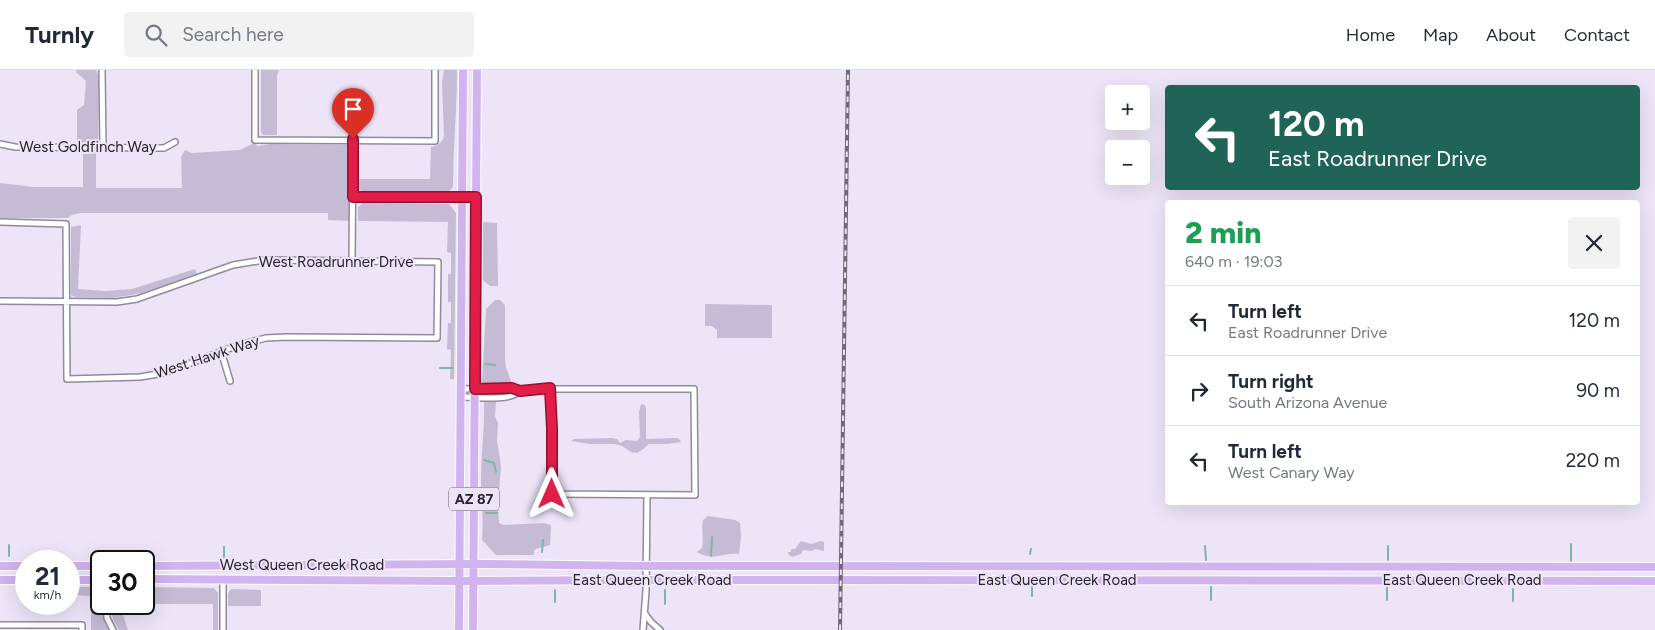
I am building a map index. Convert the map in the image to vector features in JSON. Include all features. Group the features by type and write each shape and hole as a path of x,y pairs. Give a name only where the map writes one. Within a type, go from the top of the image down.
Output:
{"main road":[{"name":"AZ 87","path":"459,630 463,70"},
{"name":"AZ 87","path":"473,630 477,70"},
{"name":"East Queen Creek Road","path":"460,564 646,566 1655,567"},
{"name":"West Queen Creek Road","path":"155,566 460,564"},
{"path":"0,566 15,566"},
{"path":"991,566 991,580"},
{"path":"1539,580 1540,566"},
{"path":"0,580 15,580"},
{"name":"West Queen Creek Road","path":"155,580 460,581"},
{"name":"East Queen Creek Road","path":"460,581 1655,581"}],"street":[{"path":"102,70 104,147"},
{"path":"256,70 255,140 435,140 434,70"},
{"path":"352,260 353,139"},
{"name":"West Goldfinch Way","path":"0,144 15,147 164,148 175,142"},
{"path":"353,197 476,197"},
{"path":"0,222 66,224 66,301"},
{"name":"West Roadrunner Drive","path":"0,301 117,302 137,299 233,266 277,259 438,262 437,338"},
{"name":"West Hawk Way","path":"66,301 67,379 140,377 164,373 266,338 437,338"},
{"path":"221,352 230,381"},
{"path":"475,393 512,388 520,391 550,388 694,389 695,495 552,494 550,388"},
{"path":"461,393 506,397 516,395 520,391"},
{"path":"643,630 646,580 646,495"},
{"path":"222,630 223,579"},
{"path":"645,614 660,630"},
{"path":"107,615 113,630"},
{"path":"0,625 82,628"}],"shaded area":[{"path":"77,70 96,70 99,77 98,139 94,143 77,143 77,110 84,105 86,81 76,72"},
{"path":"261,70 279,70 277,75 277,135 263,135 261,132"},
{"path":"444,70 457,70 453,187 448,192 362,191 358,189 359,179 430,179 431,147 439,144 444,137 442,81"},
{"path":"254,143 258,146 270,144 349,145 350,221 328,220 328,213 80,213 68,218 0,218 0,183 34,187 83,187 83,153 96,153 96,188 182,188 181,157 185,150 192,153 240,150"},
{"path":"363,203 449,204 456,213 454,379 450,379 451,350 447,349 448,323 451,323 451,302 448,302 448,274 451,274 451,253 447,252 448,222 358,221 358,207"},
{"path":"483,222 497,223 498,286 490,286 483,280"},
{"path":"81,225 78,289 105,291 132,289 195,269 197,274 142,293 114,298 75,297 71,295 71,227"},
{"path":"495,300 500,300 505,305 505,359 511,381 509,385 483,385 482,382 486,309"},
{"path":"705,304 772,305 772,338 717,338 717,330 712,326 705,326"},
{"path":"484,401 496,402 495,416 498,423 497,440 501,466 498,504 499,523 504,525 544,523 551,525 550,545 536,549 534,555 496,555 482,540 481,479"},
{"path":"641,404 645,405 646,409 647,439 677,438 681,442 649,444 637,453 614,444 589,444 571,441 574,439 612,438 617,439 620,443 626,440 637,441 640,437 639,412"},
{"path":"708,516 735,520 740,523 739,554 709,556 697,552 702,548 703,520"},
{"path":"801,541 812,544 820,541 824,542 824,551 815,549 812,551 803,550 801,554 792,557 788,554"},
{"path":"80,587 90,587 90,596 80,596"},
{"path":"155,587 214,588 218,593 218,630 213,630 213,604 155,604"},
{"path":"231,589 261,590 261,606 228,606 228,594"},
{"path":"91,615 103,615 108,630 91,630"},
{"path":"112,615 123,615 128,630 119,630"}],"waterway":[{"path":"485,364 495,365"},
{"path":"440,368 453,368"},
{"path":"484,460 494,463 496,472"},
{"path":"486,513 497,513"},
{"path":"711,556 712,537"},
{"path":"542,552 543,540"},
{"path":"1571,544 1571,561"},
{"path":"9,545 9,556"},
{"path":"1205,546 1206,560"},
{"path":"1388,546 1388,560"},
{"path":"224,547 224,557"},
{"path":"1030,554 1031,549"},
{"path":"1387,586 1387,600"},
{"path":"1032,587 1032,596"},
{"path":"1211,587 1211,600"},
{"path":"1513,589 1513,601"},
{"path":"555,590 555,602"},
{"path":"665,590 665,604"}],"railway":[{"path":"840,630 848,70"}],"route":[{"path":"353,139 353,197 476,197 475,389 512,388 520,391 550,388 552,494"}]}
